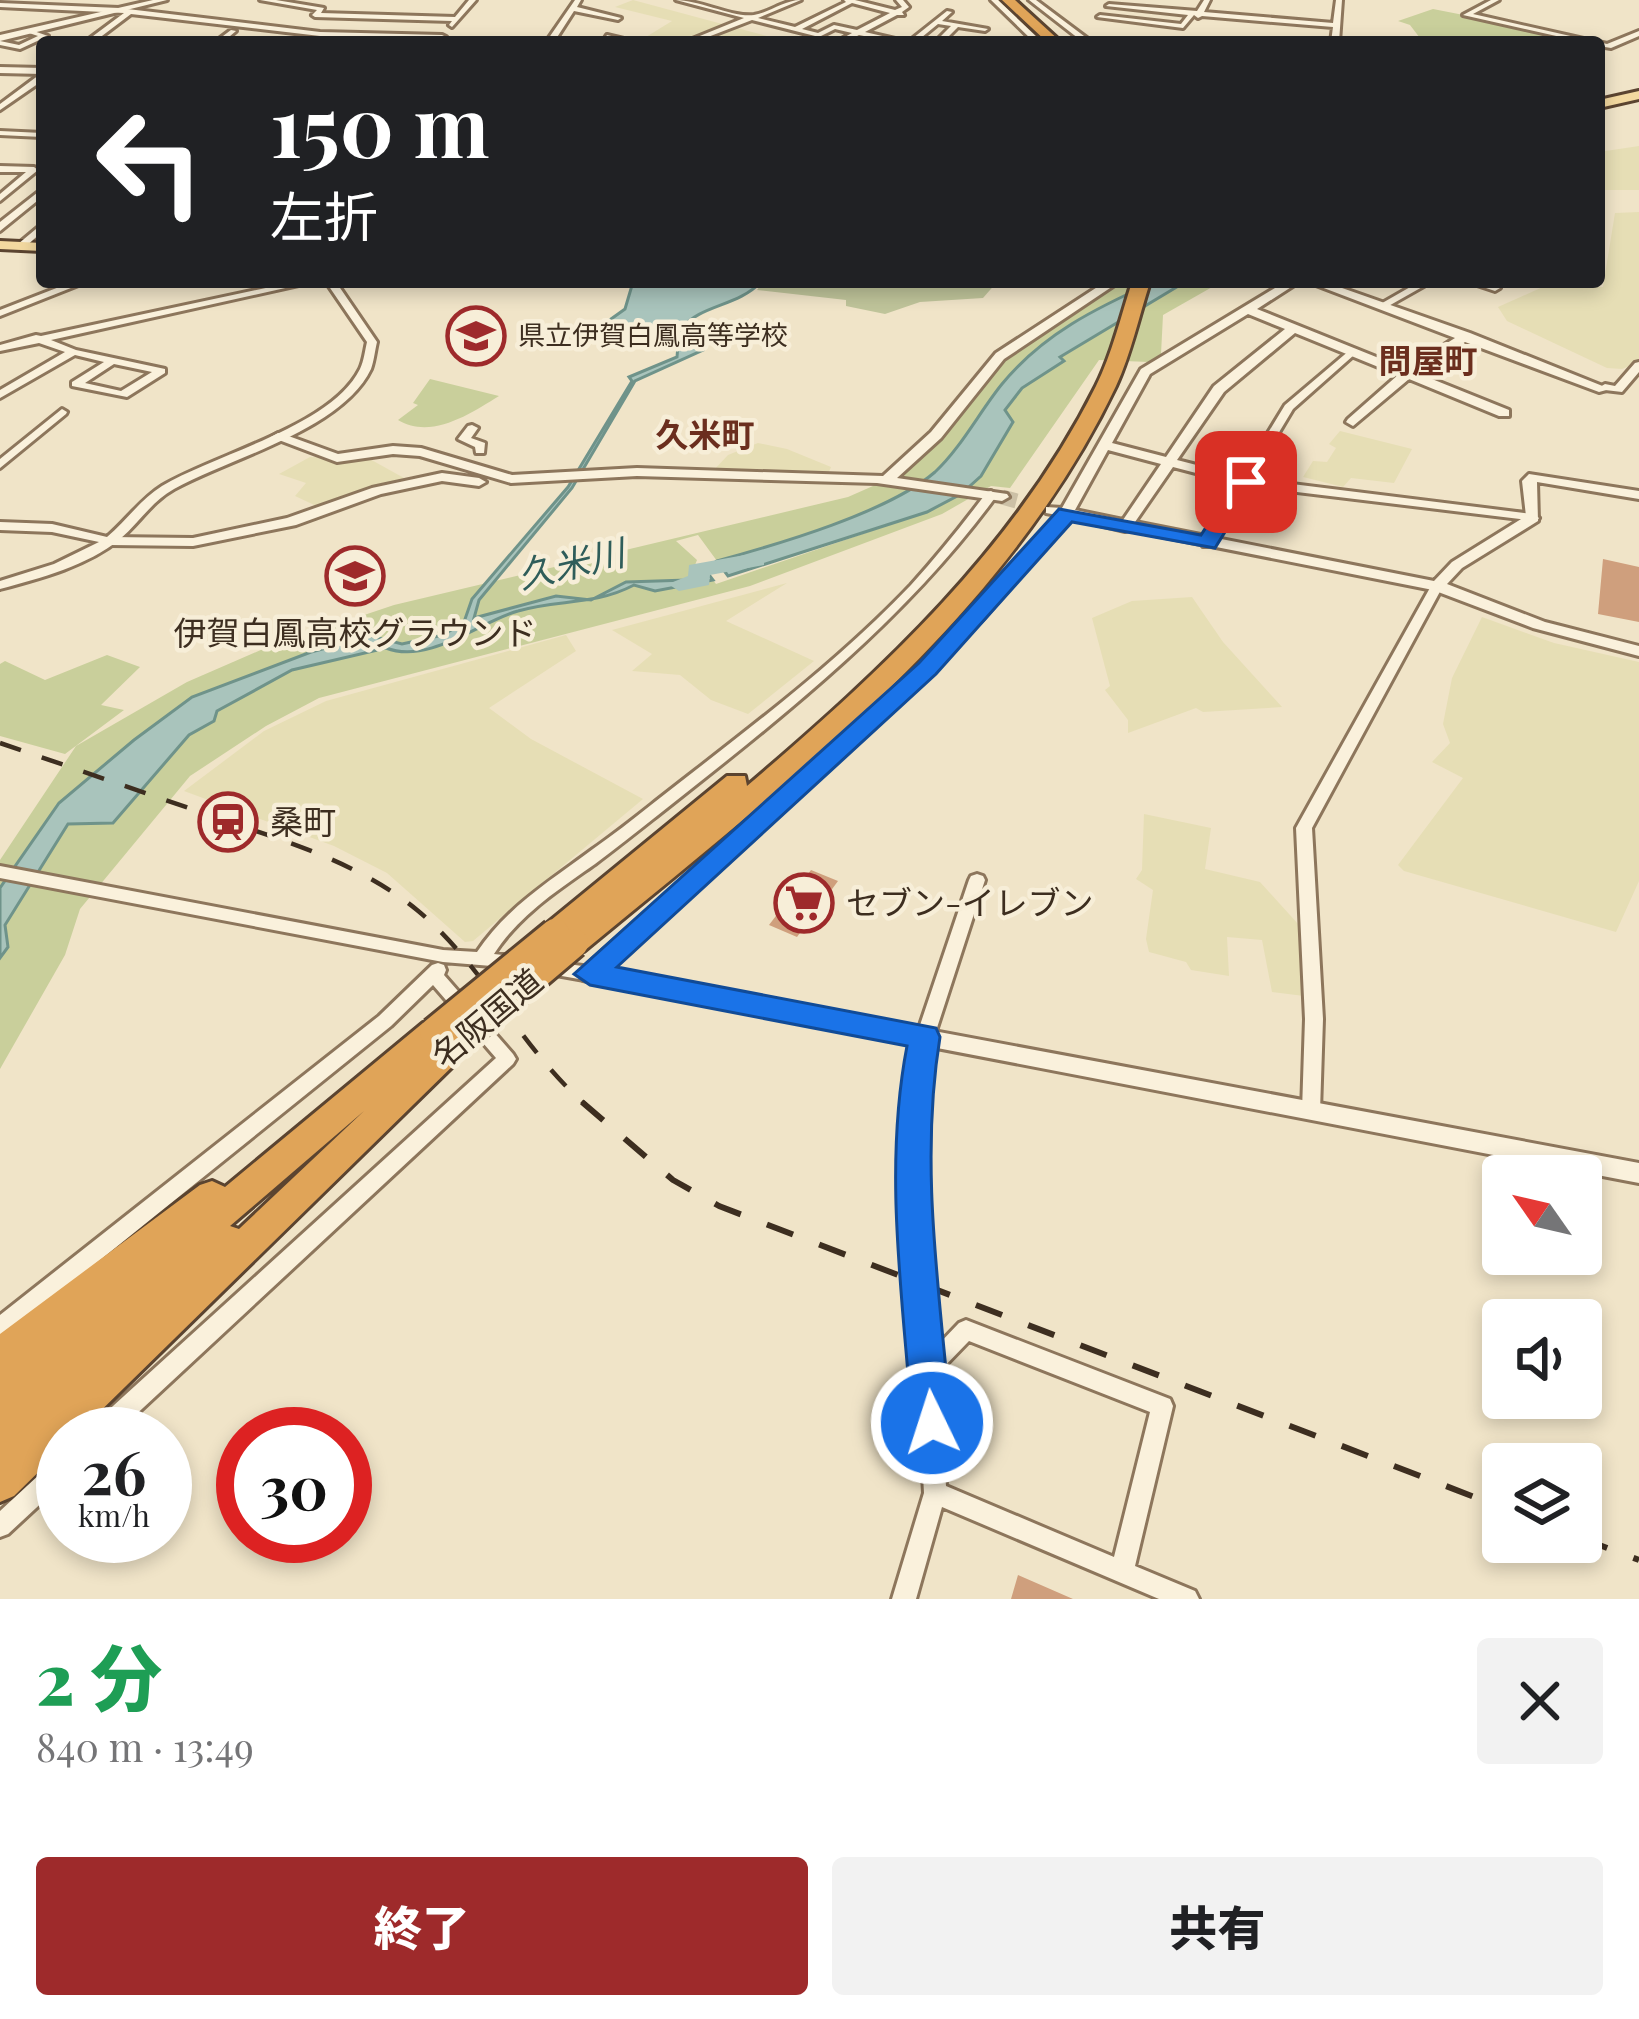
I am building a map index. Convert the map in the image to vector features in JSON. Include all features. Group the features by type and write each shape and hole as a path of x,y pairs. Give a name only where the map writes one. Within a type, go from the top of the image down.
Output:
{"highway":[{"path":"1007,0 1046,36"},
{"path":"1019,0 1071,36"},
{"name":"名阪国道","path":"1111,355 1126,288"},
{"name":"名阪国道","path":"0,1398 842,714 968,590 1066,463 1139,288"},
{"path":"0,1357 444,1040"},
{"path":"0,1481 444,1040"},
{"name":"名阪国道","path":"0,1436 444,1040"}],"main road":[{"path":"1605,103 1639,95"},
{"path":"0,245 36,247"}],"street":[{"path":"0,40 163,0"},
{"path":"263,0 322,9 315,15 457,20"},
{"path":"284,4 296,0"},
{"path":"443,36 473,0"},
{"path":"768,0 786,4"},
{"path":"705,36 798,0"},
{"path":"898,0 906,7 903,14"},
{"path":"994,0 1032,36"},
{"path":"1140,10 1148,0"},
{"path":"1171,13 1180,0"},
{"path":"1097,20 1183,26 1207,0"},
{"path":"1336,36 1339,0"},
{"path":"1496,0 1466,15 1564,36"},
{"path":"686,1 819,35 877,7"},
{"path":"794,30 849,1 903,14"},
{"path":"0,5 38,2 122,8 380,36"},
{"path":"1082,36 1111,3 1140,10 1337,25"},
{"path":"554,36 575,4 618,18"},
{"path":"95,36 122,8"},
{"path":"827,12 874,22"},
{"path":"917,36 949,12"},
{"path":"850,36 874,22 903,14"},
{"path":"1097,20 1174,32"},
{"path":"937,22 985,29"},
{"path":"945,36 956,26"},
{"path":"834,27 877,36"},
{"path":"28,31 44,36"},
{"path":"227,36 233,31"},
{"path":"296,36 304,31"},
{"path":"1605,44 1639,33"},
{"path":"0,40 20,47 36,40"},
{"path":"0,70 36,73"},
{"path":"0,108 36,79"},
{"path":"21,92 36,93"},
{"path":"0,134 36,135"},
{"path":"0,169 34,170 0,203 23,208"},
{"path":"0,188 12,188"},
{"path":"0,228 36,199"},
{"path":"21,246 36,232"},
{"path":"6,311 65,288"},
{"path":"0,348 279,288"},
{"path":"0,586 110,541 167,488 338,403 372,352 371,342 335,288"},
{"path":"891,480 936,435 1000,356 1104,288"},
{"path":"590,974 928,668 1059,512 1107,446 1145,372 1283,288"},
{"path":"1331,288 1605,388 1618,390 1639,365"},
{"path":"1382,306 1415,288"},
{"path":"1246,309 1504,413"},
{"path":"1125,527 1219,389 1292,330"},
{"path":"1353,422 1406,375 1466,337"},
{"path":"36,338 73,352 161,371 123,395 76,384 112,361"},
{"path":"0,395 73,352"},
{"path":"1208,543 1289,407 1349,353"},
{"path":"0,465 62,412"},
{"path":"472,428 464,439 481,445 480,451"},
{"path":"278,436 338,458 393,450 421,452 511,479"},
{"path":"1107,446 1246,482 1533,518"},
{"path":"0,526 52,528 110,541 194,542 291,523 376,491 442,477 490,484 637,472 891,480 992,495"},
{"path":"1533,518 1528,481 1534,477 1639,495"},
{"path":"483,957 513,916 673,796 855,642 992,495"},
{"path":"1059,512 1437,586 1539,625 1639,651"},
{"path":"1311,1111 1314,1019 1304,828 1437,586 1457,565 1533,518"},
{"path":"0,872 102,888 439,966 483,957 590,974 1639,1173"},
{"path":"904,1599 935,1493 912,1108 925,1037 977,880"},
{"path":"0,1328 301,1088 439,966"},
{"path":"128,1407 507,1059 439,966"},
{"path":"928,1369 966,1330 1162,1406 1122,1572"},
{"path":"0,1526 36,1493"},
{"path":"935,1493 1187,1599"}],"shaded area":[{"path":"633,0 767,36 648,36 672,21 615,7"},
{"path":"1639,146 1639,190 1605,190 1605,151"},
{"path":"1639,212 1639,362 1622,369 1607,368 1507,321 1498,307 1541,288 1605,288 1615,213"},
{"path":"1340,431 1412,449 1394,483 1351,478 1343,487 1303,477 1313,461 1327,462 1336,448 1329,444"},
{"path":"758,443 831,467 828,474 713,471 728,455"},
{"path":"310,457 368,458 404,478 323,509 295,496 306,483 279,474"},
{"path":"787,583 726,621 814,661 748,714 711,700 680,675 632,671 652,654 612,630"},
{"path":"1192,597 1223,642 1282,707 1203,712 1196,708 1128,733 1128,720 1105,690 1110,686 1092,618 1132,601"},
{"path":"1482,617 1554,643 1639,662 1639,881 1616,932 1404,871 1398,865 1463,778 1432,762 1450,743 1443,724 1452,678"},
{"path":"566,635 576,651 489,708 531,739 643,799 473,941 465,942 387,873 334,846 184,791 264,731 326,701"},
{"path":"1144,814 1211,828 1205,869 1260,882 1299,925 1304,996 1272,992 1262,940 1227,937 1229,976 1191,970 1186,962 1149,952 1146,939 1153,890 1136,879 1142,870"}],"green space":[{"path":"1433,9 1566,36 1418,36 1410,25 1398,21"},
{"path":"992,288 983,298 920,302 885,314 846,306 846,300 757,290"},
{"path":"1112,288 1142,288 1091,313 1035,351 1002,384 945,462 891,501 832,526 717,561 698,535 676,541 697,560 689,580 626,582 592,600 635,585 655,591 713,580 716,584 927,512 982,467 1013,422 1005,410 1022,388 1063,362 1059,358 1175,288 1210,288 1163,315 1161,354 1149,362 1099,360 1010,488 991,486 942,514 750,586 319,698 266,726 190,776 80,909 65,955 0,1069 0,958 8,947 5,925 68,824 87,821 189,735 214,721 216,711 292,670 387,648 402,652 434,648 518,610 583,599 556,596 402,644 371,636 192,697 59,803 0,888 0,860 76,746 187,682 263,649 394,605 848,497 907,471 1006,356"},
{"path":"430,379 499,396 437,426 398,420 418,405 413,403"},
{"path":"107,655 140,667 101,705 124,710 65,754 0,736 0,664 5,661 45,680"}],"water":[{"path":"631,288 754,288 681,329 692,332 703,350 635,381 572,488 479,600 474,618 556,596 588,600 518,611 420,651 386,648 292,670 217,711 214,721 189,735 113,823 68,824 5,925 8,947 0,958 0,888 59,803 192,697 311,652 371,636 402,644 443,635 464,622 472,599 568,487 632,381 629,377 677,357 678,345 659,349 583,339 625,309"},
{"path":"1142,288 1175,288 1060,357 1064,361 1022,388 1005,410 1013,422 981,476 961,494 927,512 728,576 717,561 832,525 915,487 962,441 1018,366 1091,313"},
{"path":"704,568 713,580 655,591 634,585 594,599 626,582 688,580"}],"building":[{"path":"1603,559 1639,567 1639,622 1598,614"},
{"name":"セブン-イレブン","path":"811,870 838,881 797,937 769,925"},
{"path":"1018,1575 1073,1599 1011,1599"}],"waterway":[{"name":"久米川","path":"679,584 701,580 697,570 756,560"}],"tunnel":[{"path":"1002,497 1043,508"}],"railway":[{"path":"0,743 291,843 394,893 441,932 541,1058 586,1105"},
{"path":"582,1102 673,1180 719,1206 1482,1500"},
{"path":"1602,1546 1639,1560"}],"place":[{"name":"県立伊賀白鳳高等学校","path":"476,336"},
{"name":"伊賀白鳳高校グラウンド","path":"355,576"},
{"name":"桑町","path":"228,822"},
{"name":"セブン-イレブン","path":"804,903"}],"district":[{"name":"問屋町","path":"1428,361"},
{"name":"久米町","path":"705,435"}],"route":[{"path":"932,1423 913,1186 912,1108 925,1037 590,974 928,668 1066,514 1208,543 1246,482"}]}
